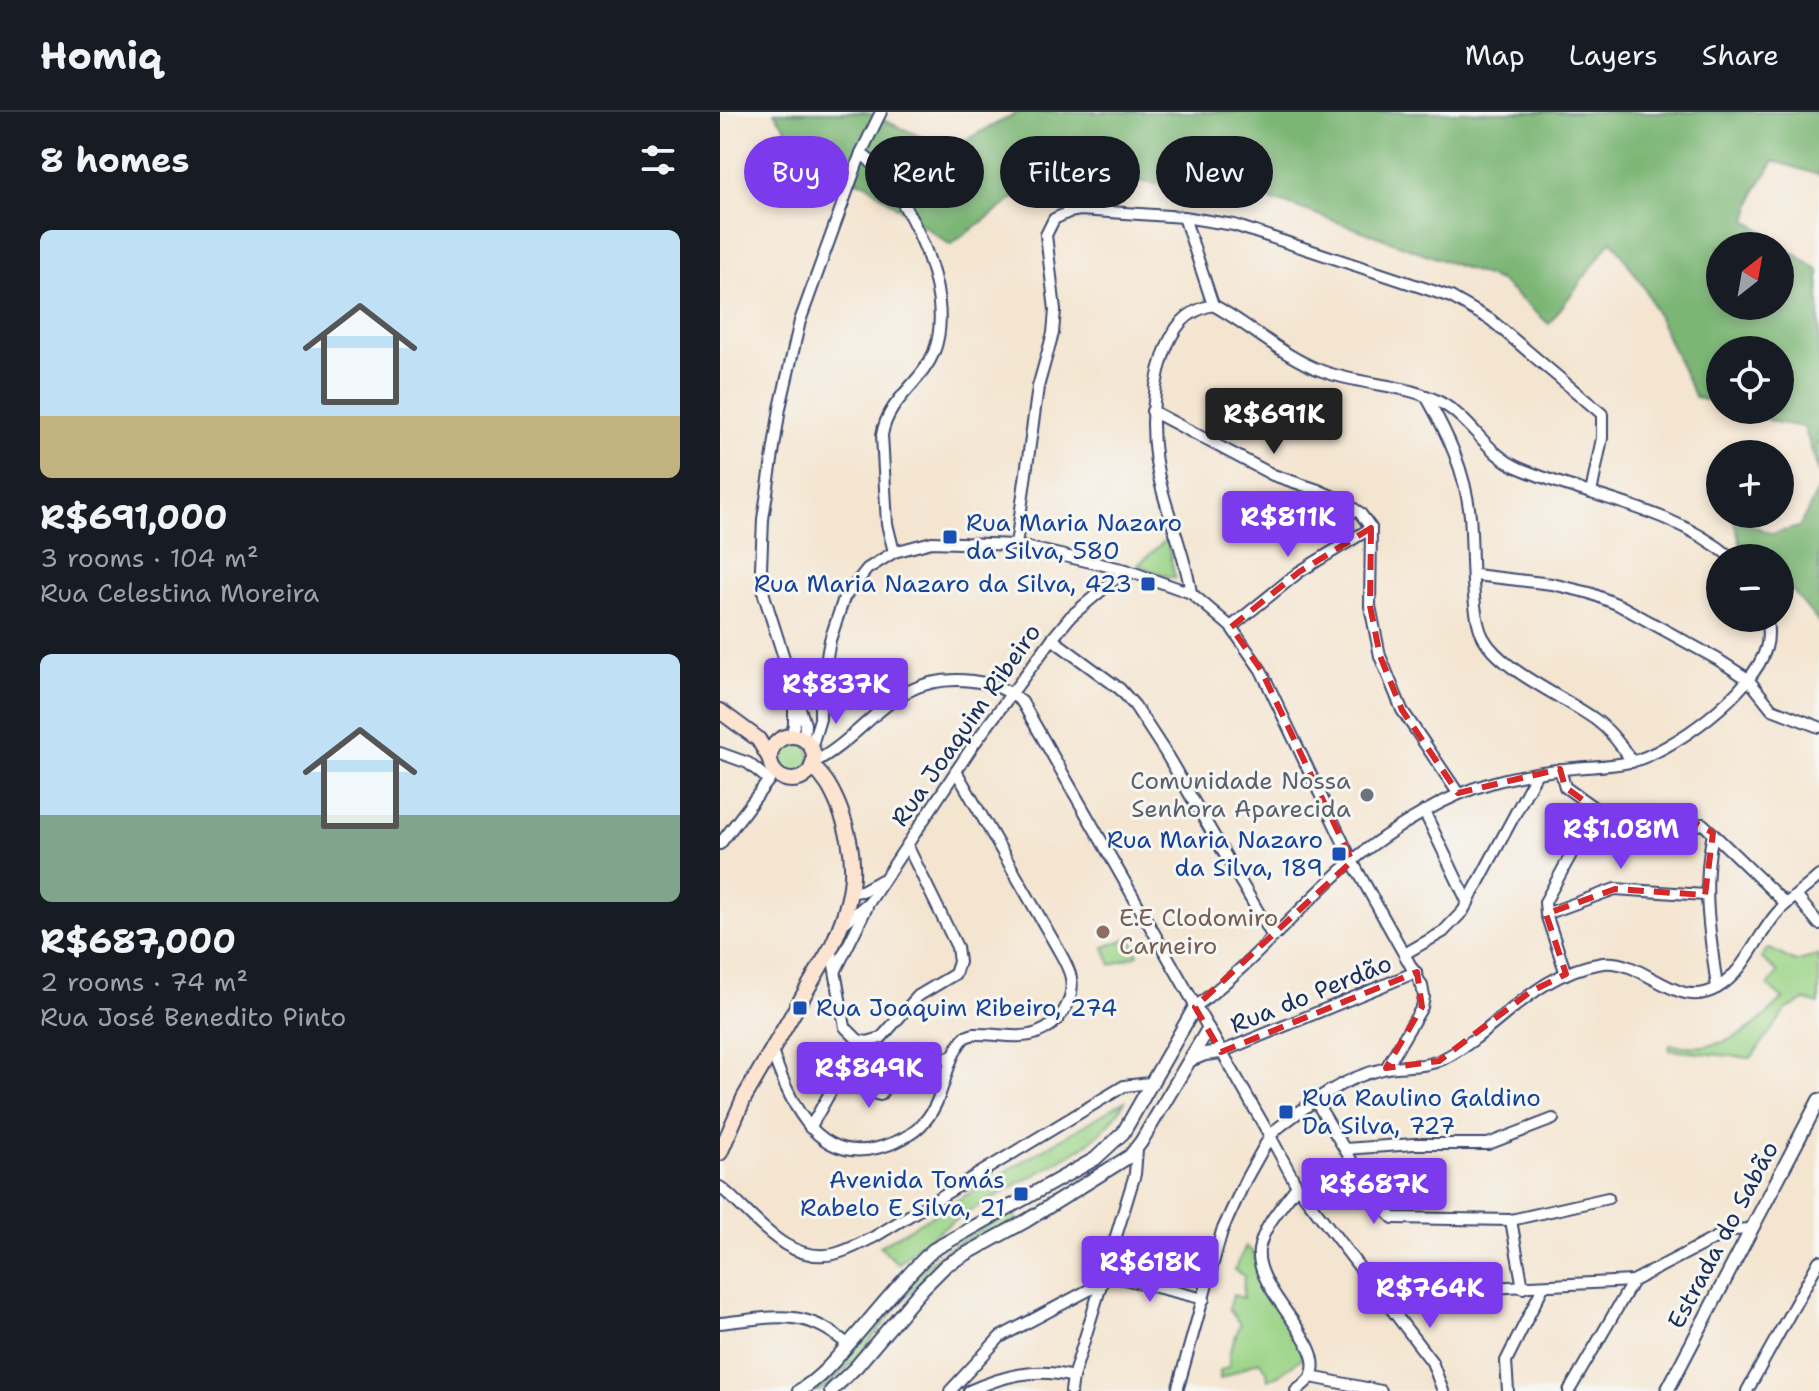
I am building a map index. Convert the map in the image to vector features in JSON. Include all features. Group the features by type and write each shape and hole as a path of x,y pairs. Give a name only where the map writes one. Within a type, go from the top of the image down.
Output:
{"main road":[{"path":"720,711 801,742 828,782 852,845 852,892"},
{"path":"735,719 758,739 771,771 787,779 800,778 822,788 838,805"},
{"path":"771,771 772,749 801,742"},
{"path":"800,778 801,742"},
{"name":"Rua Joaquim Ribeiro","path":"720,1153 771,1049 831,948 852,892"}],"street":[{"path":"801,742 793,692 764,595 761,568 763,519 790,356 800,321 861,153 881,112"},
{"path":"861,153 878,167 913,217 933,277 939,321 937,339 927,364 893,405 882,435 887,524 894,552"},
{"path":"1016,545 1038,387 1053,333 1055,297 1046,235 1049,227 1062,214 1080,210 1184,217 1234,225 1451,297 1491,320 1602,414 1602,438 1591,493"},
{"path":"1184,217 1213,305 1280,349 1321,371 1425,395 1448,406 1488,447 1516,467 1679,522 1713,544"},
{"path":"1191,593 1161,488 1152,411 1159,368 1170,338 1189,314 1213,305"},
{"path":"1425,395 1449,437 1461,469 1470,514 1476,617 1484,639 1525,676 1597,721 1622,745 1632,762"},
{"path":"1152,411 1273,475 1341,500 1360,513 1371,528 1370,606 1380,656 1402,710 1458,793"},
{"path":"1231,627 1299,572 1371,528"},
{"path":"801,742 820,719 820,696 830,640 844,598 867,569 894,552 932,542 1016,545 1126,570 1191,593 1231,627 1261,670 1352,861 1416,972 1424,992 1422,1007 1386,1068"},
{"name":"Rua Joaquim Ribeiro","path":"842,925 870,901 956,771 1052,639 1071,616 1126,570"},
{"path":"1475,575 1552,584 1590,593 1676,636 1748,679 1772,709 1782,715 1819,727"},
{"path":"799,1391 816,1381 933,1250 1095,1159 1123,1133 1195,1007 1352,861 1424,811 1458,793 1497,779 1632,762 1665,747 1707,720 1729,701 1748,679 1766,649 1767,632"},
{"path":"1052,639 1120,689 1135,706 1273,937"},
{"path":"801,742 836,748 895,698 913,687 955,679 980,682 1011,693 1029,712 1297,1186 1432,1362 1443,1391"},
{"path":"801,742 820,696"},
{"path":"720,753 771,771 720,844"},
{"path":"1560,769 1565,787 1633,836 1703,824 1786,904"},
{"path":"771,1049 793,1104 810,1128 844,1149 869,1151 889,1146 926,1121 952,1057 959,1043 969,1034 1037,1033 1054,1023 1065,1009 1071,990 1069,972 956,771"},
{"path":"1406,953 1455,922 1537,773"},
{"path":"1566,974 1546,914 1546,897 1596,809"},
{"path":"1424,811 1468,903"},
{"path":"1713,833 1705,895 1717,988"},
{"path":"831,948 845,1027 858,1040 874,1041 892,1026 913,1000 953,976 958,969 957,947 908,847"},
{"path":"1177,1391 1222,1231 1270,1136 1335,1087 1386,1068 1420,1066 1439,1061 1467,1044 1530,992 1566,974 1603,963 1616,963 1683,993 1704,993 1717,988 1728,980 1776,914 1819,876"},
{"name":"Rua Joaquim Ribeiro","path":"852,892 862,891 884,878"},
{"path":"1546,914 1615,889 1705,895"},
{"path":"1797,897 1819,924"},
{"path":"836,970 870,901"},
{"name":"Rua do Perdão","path":"1221,1052 1416,972"},
{"path":"815,975 826,974 838,983"},
{"path":"837,1389 946,1265 1026,1221 1123,1162 1137,1149 1208,1029"},
{"path":"1190,1060 1221,1052"},
{"path":"904,1060 952,1057"},
{"path":"904,1060 906,1065 944,1083"},
{"path":"810,1128 836,1082 880,1095 904,1060"},
{"path":"757,1075 781,1075"},
{"path":"720,1187 758,1224 789,1247 830,1255 874,1237 1124,1086 1150,1083"},
{"path":"1315,1100 1382,1210 1393,1218 1511,1220 1608,1198"},
{"name":"Estrada do Sabão","path":"1667,1391 1819,1100"},
{"path":"1345,1149 1414,1144 1488,1144 1553,1119"},
{"path":"1071,1391 1135,1174 1137,1149"},
{"path":"1296,1391 1311,1377 1314,1362 1311,1349 1272,1293 1259,1257 1266,1230 1297,1186"},
{"path":"1017,1202 1026,1221"},
{"path":"1511,1220 1523,1288"},
{"path":"1377,1290 1523,1288 1633,1281 1717,1237 1733,1230 1751,1229"},
{"path":"1747,1391 1819,1261"},
{"path":"950,1391 1000,1337 1103,1278 1204,1299"},
{"path":"1569,1391 1633,1281"},
{"path":"1508,1391 1506,1361 1543,1287"},
{"path":"720,1323 785,1316 808,1319 848,1345"},
{"path":"969,1391 1021,1373 1048,1372 1073,1377"},
{"path":"1311,1377 1381,1391"}],"highlighted area":[{"path":"1371,528 1370,606 1380,656 1402,710 1458,793 1560,769 1565,787 1633,836 1697,824 1713,833 1705,895 1615,889 1546,914 1566,974 1530,992 1439,1061 1386,1068 1422,1007 1417,972 1221,1052 1195,1007 1352,861 1261,670 1231,627 1299,572"}],"green space":[{"path":"774,112 866,112 919,136 865,136 865,184 849,179 849,136 791,136"},
{"path":"1019,112 1819,112 1819,175 1774,161 1756,190 1747,220 1764,232 1706,232 1706,320 1794,320 1794,253 1819,271 1819,473 1804,427 1785,424 1794,424 1794,336 1706,336 1706,401 1695,397 1645,289 1612,240 1549,324 1500,281 1273,201 1273,136 1156,136 1156,184 1140,182 1140,136 1000,136 1001,208 950,245 899,208 984,208 984,136 973,136"},
{"path":"1819,489 1819,623 1794,593 1794,544 1740,544 1736,528 1758,528 1772,534 1799,527"},
{"path":"1167,539 1175,579 1138,565"},
{"path":"792,739 804,745 810,757 804,769 792,775 780,769 774,757 780,745"},
{"path":"1131,937 1138,955 1111,965 1104,947"},
{"path":"1768,948 1795,962 1819,955 1819,1004 1805,1000 1787,1009 1751,1058 1669,1050 1670,1045 1705,1046 1733,1038 1758,1022 1783,999 1768,986 1778,972 1761,958"},
{"path":"1125,1101 1107,1126 1084,1146 962,1216 898,1264 880,1246"},
{"path":"1013,1212 1018,1219 947,1258 922,1279 837,1377 820,1391 810,1391 841,1363 909,1283 934,1259 966,1237"},
{"path":"1246,1246 1253,1252 1261,1281 1304,1346 1311,1364 1302,1358 1268,1380 1267,1371 1259,1361 1220,1379 1220,1371 1229,1366 1229,1354 1240,1324 1229,1309 1233,1295 1243,1298 1244,1276 1234,1270"}],"place":[{"name":"Rua Maria Nazaro da Silva, 580","path":"950,537"},
{"name":"Rua Maria Nazaro da Silva, 423","path":"1148,584"},
{"name":"Comunidade Nossa Senhora Aparecida","path":"1367,795"},
{"name":"Rua Maria Nazaro da Silva, 189","path":"1339,854"},
{"name":"E.E Clodomiro Carneiro","path":"1103,932"},
{"name":"Rua Joaquim Ribeiro, 274","path":"800,1008"},
{"name":"Rua Raulino Galdino Da Silva, 727","path":"1286,1112"},
{"name":"Avenida Tomás Rabelo E Silva, 21","path":"1021,1194"}]}
